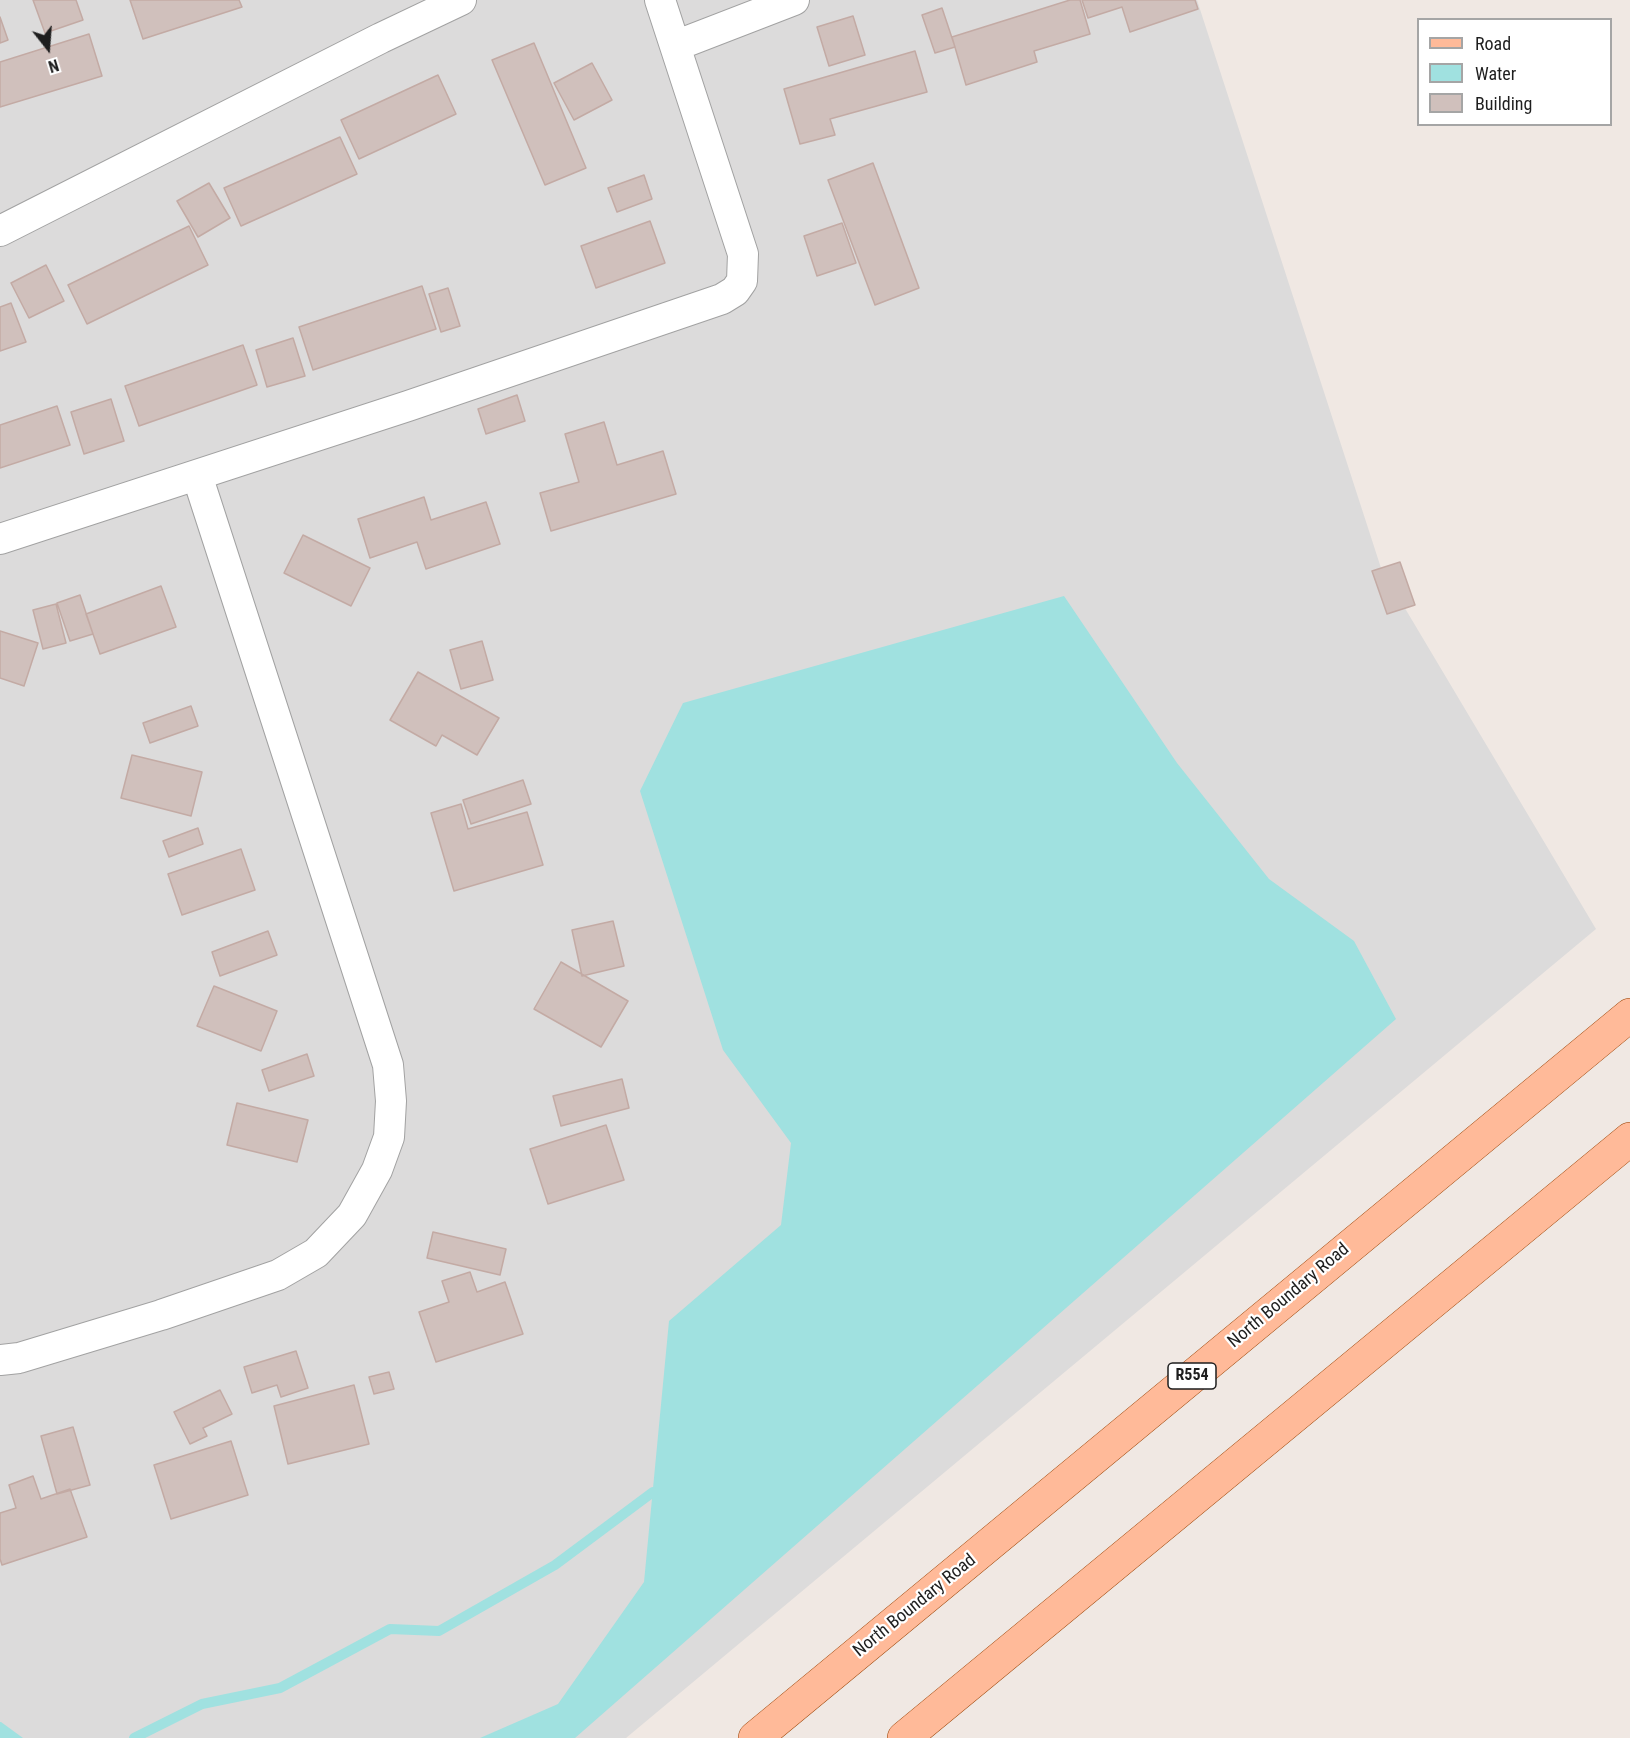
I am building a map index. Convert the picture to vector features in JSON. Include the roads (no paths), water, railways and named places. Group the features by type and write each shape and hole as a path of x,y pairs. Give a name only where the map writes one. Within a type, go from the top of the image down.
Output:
{"main road":[{"name":"North Boundary Road","path":"755,1738 1630,1015"},
{"path":"904,1738 1630,1139"}],"street":[{"path":"0,231 381,38 461,0"},
{"path":"0,539 722,299 735,291 742,280 743,254 660,0"},
{"path":"675,46 794,0"},
{"path":"0,1360 18,1358 161,1316 278,1275 315,1253 352,1215 377,1170 389,1137 391,1101 388,1065 197,475"}],"water":[{"path":"1064,596 1177,763 1269,879 1354,941 1396,1019 575,1738 480,1738 558,1704 644,1582 669,1321 781,1225 791,1143 723,1050 640,791 683,703"},
{"path":"1,1722 23,1738 0,1738"}],"waterway":[{"path":"134,1738 202,1704 280,1688 390,1629 439,1631 555,1565 653,1492"}]}
